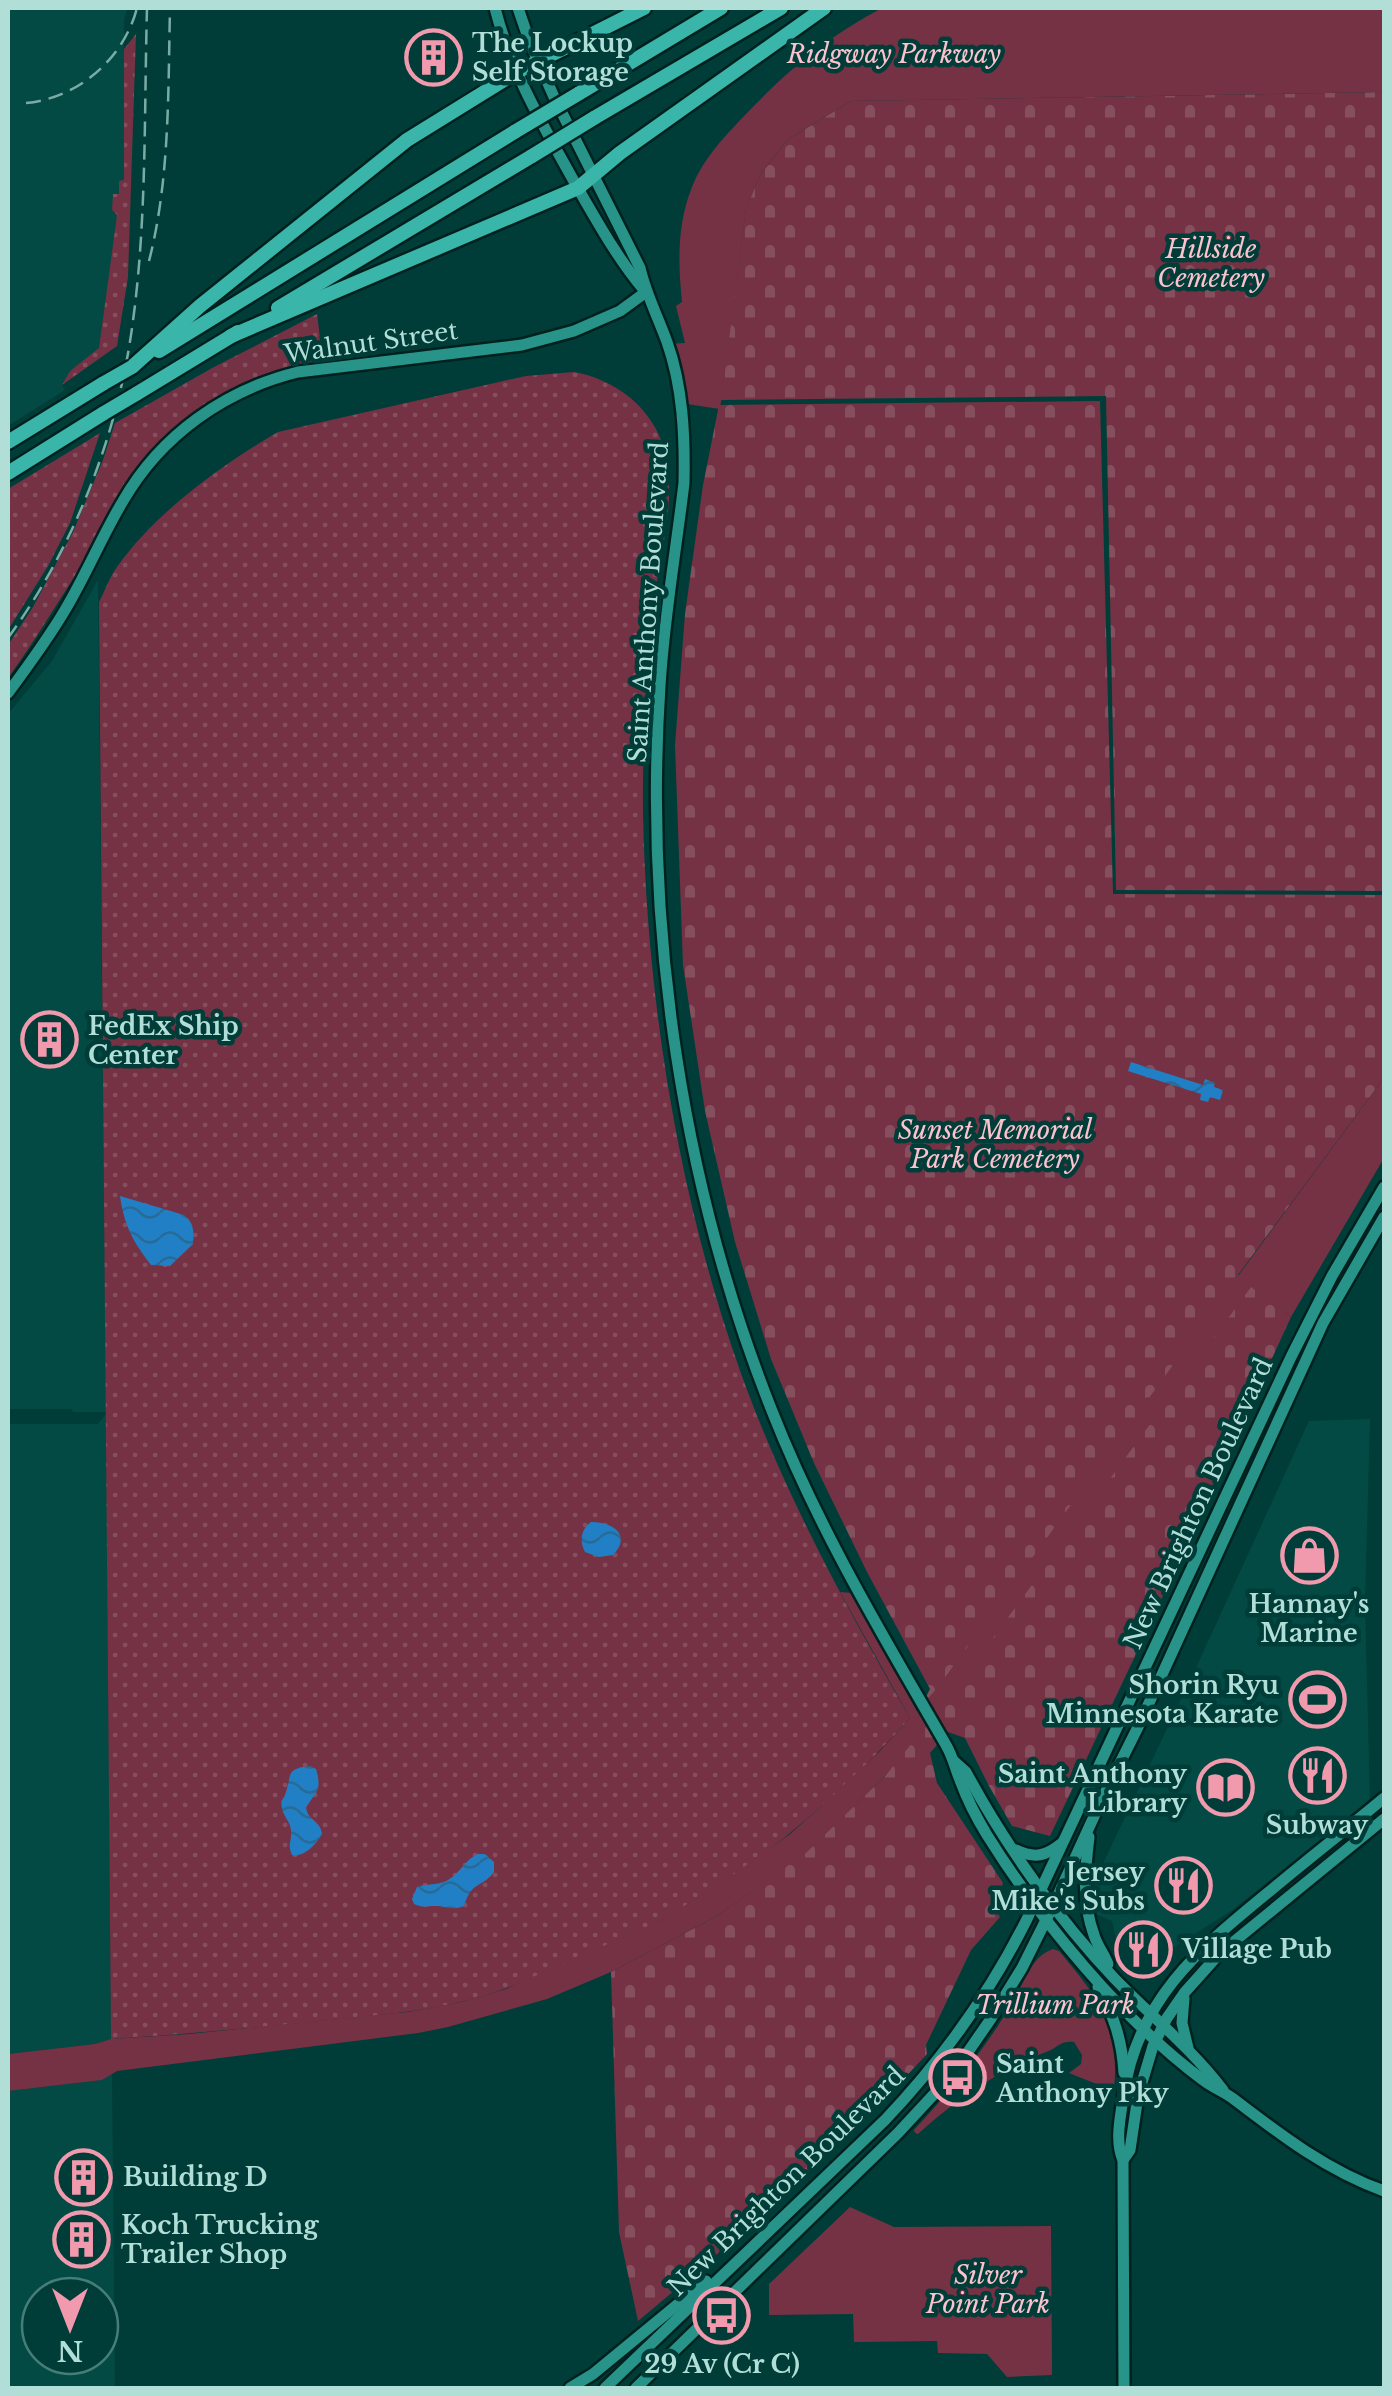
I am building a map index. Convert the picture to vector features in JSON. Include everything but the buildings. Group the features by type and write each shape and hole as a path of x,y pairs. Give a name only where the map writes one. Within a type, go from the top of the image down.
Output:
{"highway":[{"path":"132,367 200,306 407,140 517,72 644,8"},
{"path":"8,441 721,8"},
{"path":"13,469 781,8"},
{"path":"230,336 578,188 620,153 824,8"}],"main road":[{"name":"Saint Anthony Boulevard","path":"496,8 505,42 533,109 628,271 646,292"},
{"name":"Saint Anthony Boulevard","path":"518,8 554,96 640,268 676,374 685,456 660,686 657,831 664,954 688,1124 724,1268 772,1410 839,1559 946,1745 986,1833 1034,1904 1089,1970 1148,2021 1206,2082 1316,2158 1384,2190"},
{"name":"Walnut Street","path":"8,693 65,610 122,501 140,475 191,422 224,400 298,372 522,346 609,316 646,292"},
{"name":"New Brighton Boulevard","path":"605,2388 920,2084 988,1990 1042,1889 1292,1357 1332,1276 1384,1187"},
{"name":"New Brighton Boulevard","path":"636,2388 898,2133 960,2062 1003,2000 1053,1906 1138,1727 1324,1323 1384,1217"},
{"name":"Saint Anthony Boulevard","path":"955,1762 966,1772 983,1804 1053,1906 1148,2021"},
{"path":"1124,2088 1148,2021 1172,1982 1210,1940 1384,1798"},
{"path":"1123,2160 1130,2150 1145,2070 1160,2033 1185,1992 1220,1952 1384,1818"},
{"path":"1090,1828 1084,1882 1087,1911 1113,1977"},
{"path":"1012,1848 1038,1856 1065,1840"},
{"path":"1089,1970 1120,2036 1124,2088 1119,2150 1123,2160 1124,2388"},
{"path":"1145,2070 1166,2060 1185,2057 1185,1992"},
{"path":"570,2388 742,2256"},
{"path":"646,2388 660,2364"}],"shaded area":[{"path":"8,8 127,8 124,181 119,195 114,194 112,210 117,215 99,349 70,371 62,385 65,390 8,426"},
{"path":"98,580 106,1412 8,1409 8,714 52,661"},
{"path":"106,1414 111,2039 8,2054 8,1424 98,1424"},
{"path":"1370,1419 1365,1604 1370,1802 1231,1911 1166,1952 1160,1951 1151,1968 1119,1952 1112,1921 1094,1913 1092,1887 1309,1421"},
{"path":"112,2074 114,2276 20,2276 20,2376 115,2376 115,2388 8,2388 8,2091 102,2080"}],"green space":[{"name":"Ridgway Parkway","path":"882,8 1384,8 1384,92 851,101 787,140 760,175 746,209 720,409 680,403 667,344 685,343 676,306 682,302 680,244 687,201 697,176 724,138 779,82 827,42"},
{"path":"136,34 128,277 117,346 62,385 70,371 99,348 117,215 112,210 113,194 119,194 119,181 124,180 124,49"},
{"name":"Hillside Cemetery","path":"1384,92 1384,891 1116,890 1106,396 720,400 746,208 760,175 787,140 851,101"},
{"path":"317,314 323,361 235,389 184,421 141,463 89,555 8,678 8,645 73,532 115,423"},
{"path":"574,372 603,381 629,396 657,431 667,464 669,503 647,682 643,814 652,969 675,1127 692,1205 711,1281 762,1428 831,1575 910,1718 825,1803 732,1877 646,1929 525,1981 476,1998 412,2011 111,2039 99,602 132,547 170,509 234,459 278,432 526,376"},
{"name":"Sunset Memorial Park Cemetery","path":"1100,401 1113,894 1384,895 1384,1078 1238,1275 1291,1317 1050,1836 1012,1826 965,1738 948,1732 930,1753 937,1783 1003,1883 994,1907 1000,1917 971,1950 926,2045 927,2054 787,2192 638,2321 619,2232 611,1972 717,1916 807,1851 886,1775 930,1689 814,1463 771,1359 735,1242 705,1111 683,965 675,745 685,614 719,405"},
{"path":"100,433 70,523 8,630 8,489"},
{"path":"1384,1078 1384,1158 1291,1317 1251,1287 948,1699 886,1775 807,1852 717,1916 611,1972 547,1999 418,2033 117,2071 102,2080 8,2091 8,2054 111,2039 408,2012 506,1989 660,1921 790,1834 910,1718 840,1592 852,1593 917,1711"},
{"name":"Trillium Park","path":"1053,1949 1073,1968 1104,2015 1114,2048 1114,2091 1069,2073 1081,2064 1082,2055 1074,2042 1065,2042 995,2077 915,2133 993,2034 1034,1963"},
{"name":"Silver Point Park","path":"850,2207 894,2227 1051,2226 1052,2375 1007,2377 987,2354 938,2353 937,2341 854,2342 853,2314 769,2315 769,2284"}],"water":[{"path":"1131,1062 1203,1085 1205,1079 1215,1083 1214,1087 1223,1090 1220,1100 1200,1100 1201,1094 1128,1071"},
{"path":"120,1196 184,1215 193,1228 193,1244 170,1266 151,1265 130,1233"},
{"path":"591,1522 606,1524 617,1531 621,1541 613,1555 599,1557 585,1552 582,1536"},
{"path":"310,1766 316,1769 318,1786 306,1807 322,1834 309,1849 292,1855 291,1828 282,1801 291,1773"},
{"path":"478,1854 485,1854 494,1862 494,1872 474,1888 464,1906 414,1904 417,1887 447,1881"}],"railway":[{"path":"26,103 64,93 96,72 122,43 137,8"},
{"path":"8,638 53,567 89,491 125,369 140,249 147,8"},
{"path":"149,261 164,167 170,8"}],"place":[{"name":"The Lockup Self Storage","path":"433,57"},
{"name":"FedEx Ship Center","path":"49,1040"},
{"name":"Hannay's Marine","path":"1309,1555"},
{"name":"Shorin Ryu Minnesota Karate","path":"1318,1699"},
{"name":"Subway","path":"1317,1776"},
{"name":"Saint Anthony Library","path":"1226,1788"},
{"name":"Jersey Mike's Subs","path":"1184,1886"},
{"name":"Village Pub","path":"1143,1949"},
{"name":"Saint Anthony Pky","path":"957,2078"},
{"name":"Building D","path":"84,2177"},
{"name":"Koch Trucking Trailer Shop","path":"82,2239"},
{"name":"29 Av (Cr C)","path":"722,2315"}]}
